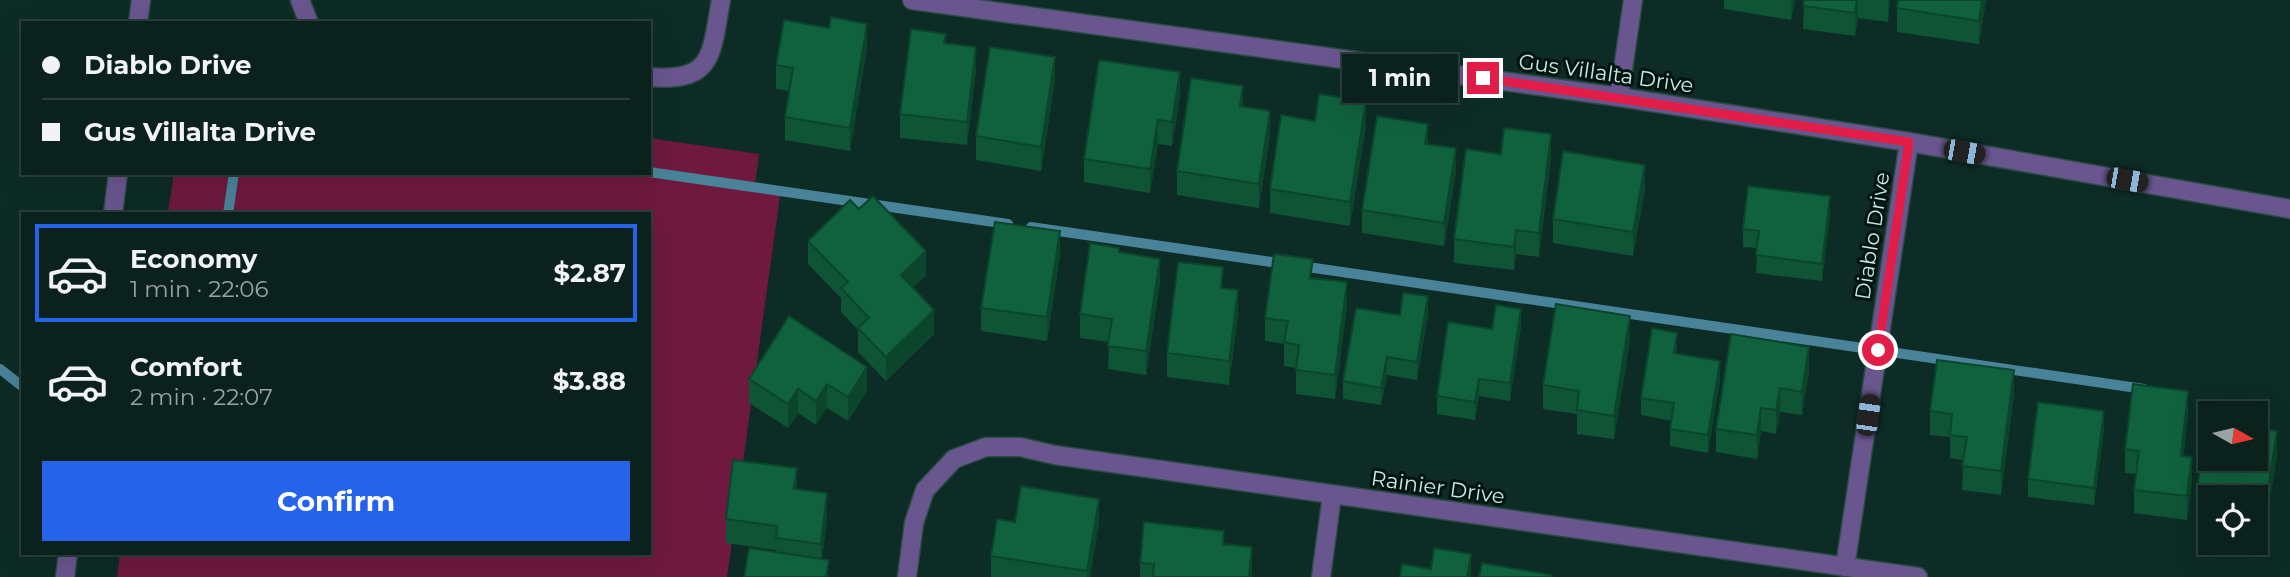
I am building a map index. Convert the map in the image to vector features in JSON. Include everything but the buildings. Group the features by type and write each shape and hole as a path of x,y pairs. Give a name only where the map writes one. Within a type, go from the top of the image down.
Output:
{"street":[{"path":"138,21 141,0"},
{"path":"300,0 308,21"},
{"path":"651,77 673,79 692,75 704,66 712,50 721,0"},
{"name":"Gus Villalta Drive","path":"912,0 1619,97 1909,142 2290,209"},
{"path":"1619,97 1633,0"},
{"name":"Diablo Drive","path":"1845,567 1909,142"},
{"path":"113,212 118,175"},
{"name":"Rainier Drive","path":"907,577 914,523 925,490 954,459 986,447 1020,447 1055,455 1917,577"},
{"path":"1321,577 1332,495"},
{"path":"65,577 68,555"}],"shaded area":[{"path":"651,138 759,154 754,192 780,196 727,577 117,577 120,555 651,555 651,212 168,212 174,175 651,175"}],"waterway":[{"path":"651,172 1008,224"},
{"path":"228,212 234,175"},
{"path":"1031,227 1285,264"},
{"path":"1301,266 2144,389"},
{"path":"0,369 21,385"}],"route":[{"path":"1483,78 1909,142 1878,350"}]}
